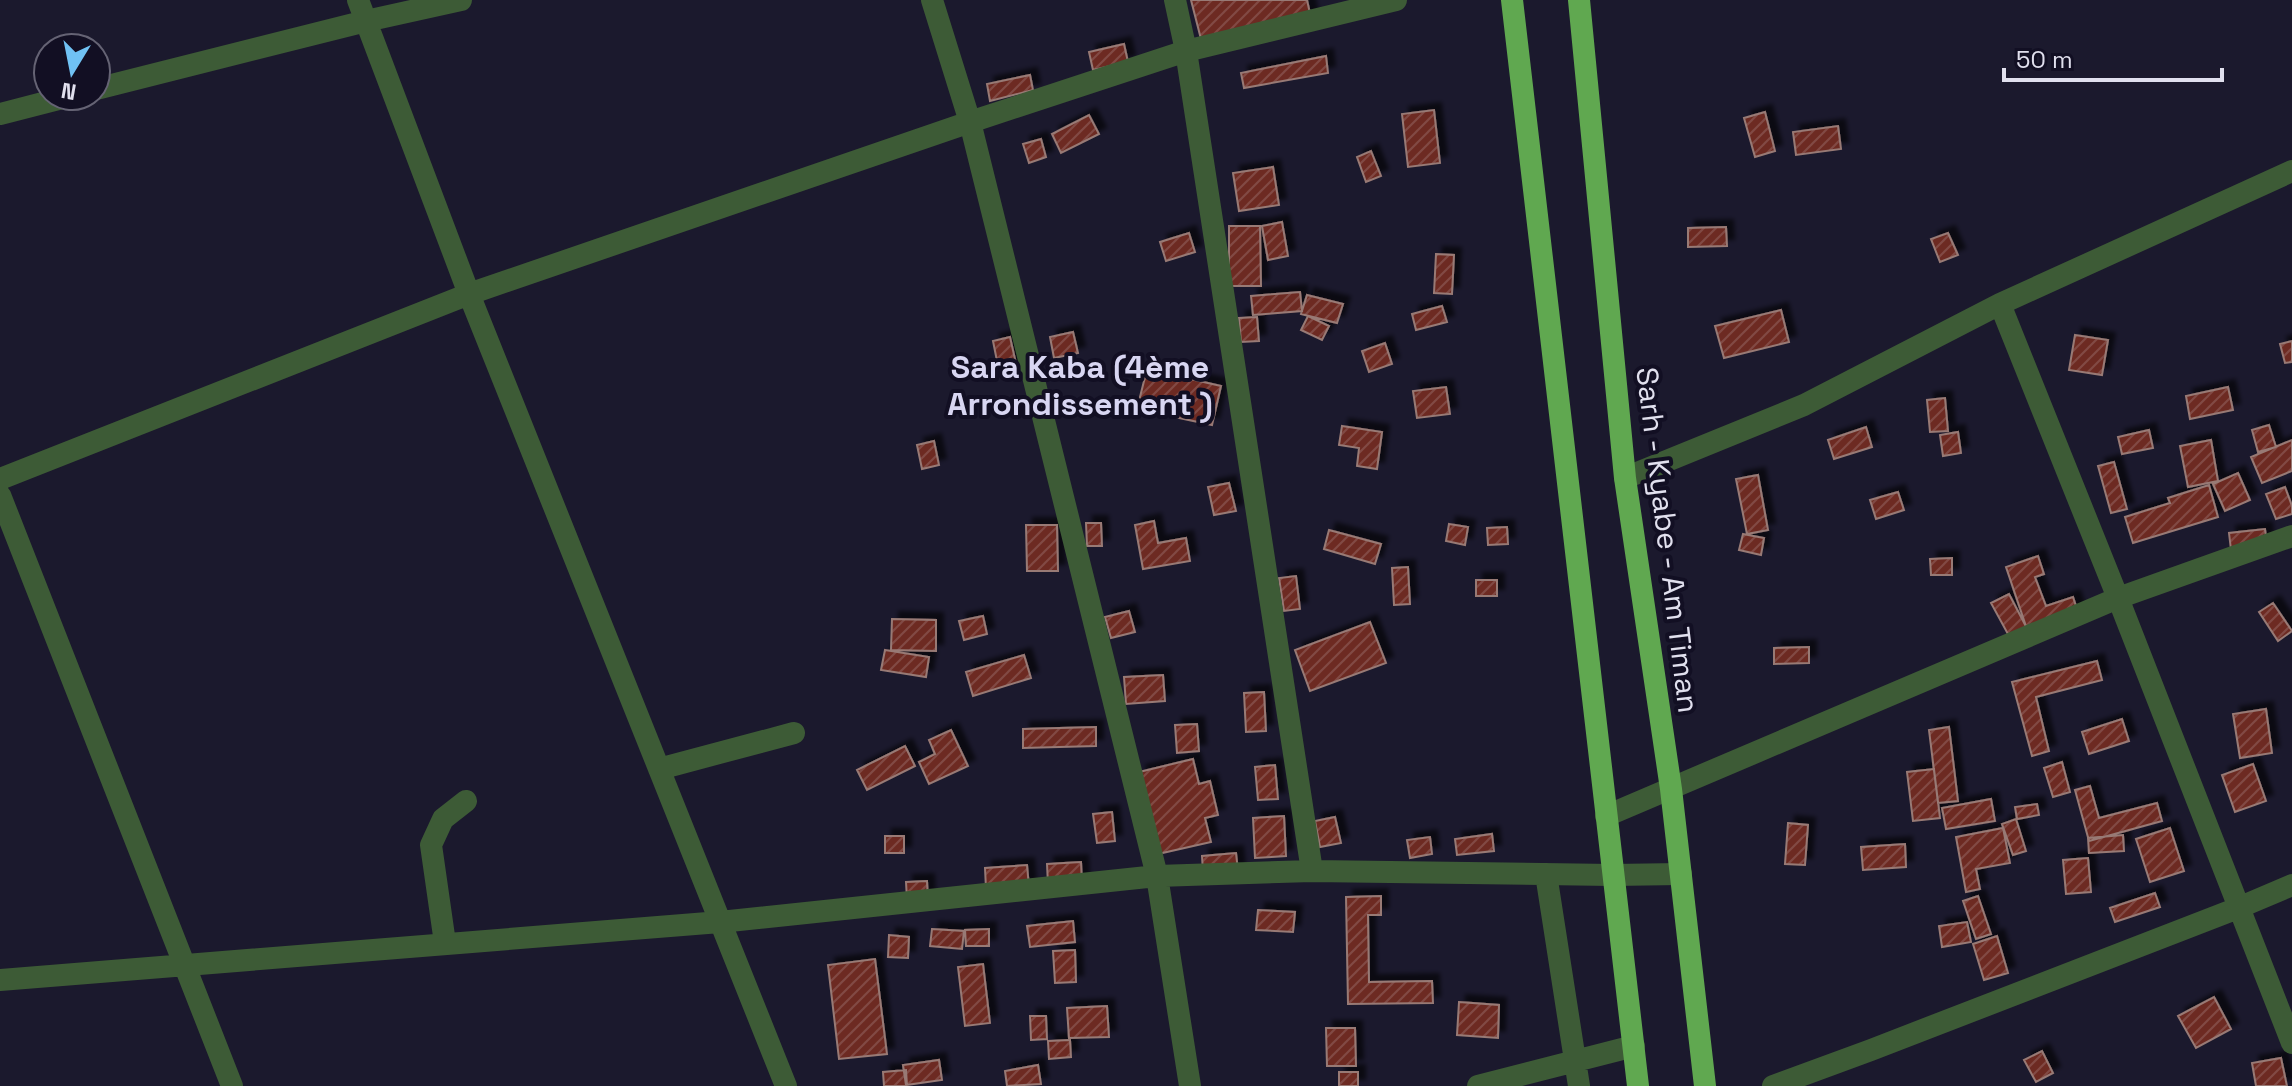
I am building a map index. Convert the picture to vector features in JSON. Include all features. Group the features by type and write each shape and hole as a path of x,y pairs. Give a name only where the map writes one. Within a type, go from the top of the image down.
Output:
{"highway":[{"path":"1512,0 1638,1086"},
{"name":"Sarh - Kyabe - Am Timan","path":"1579,0 1625,478 1671,789 1705,1086"}],"street":[{"path":"112,84 362,11 461,0"},
{"path":"932,0 970,122 1157,876 1190,1086"},
{"path":"1175,0 1186,51 1312,871"},
{"path":"0,479 469,294 970,122 1186,51 1396,0"},
{"path":"362,11 469,294 786,1086"},
{"path":"0,114 32,106"},
{"path":"1625,478 1804,405 2000,304 2292,171"},
{"path":"2000,304 2292,1043"},
{"path":"0,495 232,1086"},
{"path":"1606,816 2118,598 2292,536"},
{"path":"659,769 794,733"},
{"path":"445,943 431,845 443,819 466,801"},
{"path":"0,980 720,922 1157,876 1312,871 1681,874"},
{"path":"1546,874 1579,1086"},
{"path":"1773,1086 2292,885"},
{"path":"1478,1086 1634,1046"}],"building":[{"path":"1191,0 1307,0 1311,18 1202,43"},
{"path":"1124,44 1128,62 1093,70 1089,52"},
{"path":"1326,56 1328,73 1244,88 1241,73"},
{"path":"1030,75 1033,90 990,101 987,84"},
{"path":"1434,110 1440,163 1408,167 1402,114"},
{"path":"1765,112 1775,151 1755,157 1744,118"},
{"path":"1089,115 1099,134 1061,153 1052,134"},
{"path":"1838,126 1841,149 1796,155 1793,132"},
{"path":"1041,139 1046,157 1029,163 1023,144"},
{"path":"1371,151 1381,176 1366,182 1357,157"},
{"path":"1273,167 1279,205 1239,211 1233,173"},
{"path":"1282,222 1288,256 1268,260 1262,226"},
{"path":"1229,226 1260,226 1261,286 1229,286"},
{"path":"1726,227 1727,246 1688,247 1688,228"},
{"path":"1189,233 1195,252 1166,261 1160,242"},
{"path":"1948,233 1958,255 1940,262 1931,239"},
{"path":"1436,254 1454,255 1452,294 1434,293"},
{"path":"1300,292 1302,311 1253,315 1251,296"},
{"path":"1307,295 1343,304 1337,323 1301,314"},
{"path":"1442,306 1447,322 1416,330 1412,314"},
{"path":"1781,310 1789,342 1724,358 1715,326"},
{"path":"1308,316 1329,326 1322,340 1301,330"},
{"path":"1257,317 1259,341 1241,342 1239,318"},
{"path":"1073,332 1078,353 1054,358 1050,337"},
{"path":"2075,335 2108,340 2102,375 2069,370"},
{"path":"1010,337 1017,368 999,371 993,341"},
{"path":"2292,341 2292,362 2285,363 2280,344"},
{"path":"1385,343 1392,364 1369,372 1362,351"},
{"path":"1147,369 1221,386 1212,425 1137,409"},
{"path":"1446,387 1450,414 1417,418 1413,391"},
{"path":"2228,387 2233,410 2190,419 2186,396"},
{"path":"1945,398 1948,431 1930,432 1927,400"},
{"path":"2269,425 2276,447 2258,452 2252,430"},
{"path":"1342,426 1382,432 1377,469 1357,466 1359,448 1339,445"},
{"path":"1866,427 1872,447 1834,459 1828,440"},
{"path":"2149,430 2153,448 2122,454 2118,437"},
{"path":"1958,432 1961,453 1943,456 1940,435"},
{"path":"2211,440 2218,481 2188,487 2180,446"},
{"path":"2292,440 2292,471 2262,483 2251,457"},
{"path":"934,441 939,465 922,469 917,445"},
{"path":"2114,462 2127,509 2111,513 2098,466"},
{"path":"2238,473 2250,500 2225,511 2213,484"},
{"path":"1758,475 1768,530 1747,534 1736,479"},
{"path":"1229,483 1236,511 1214,515 1208,487"},
{"path":"2209,485 2218,517 2133,543 2125,517 2170,503 2168,498"},
{"path":"2285,487 2292,514 2276,519 2266,494"},
{"path":"1898,492 1904,510 1876,519 1870,500"},
{"path":"1154,521 1158,543 1186,538 1190,561 1143,569 1135,525"},
{"path":"1086,523 1101,523 1102,546 1087,546"},
{"path":"1449,524 1468,527 1465,545 1446,541"},
{"path":"1026,525 1057,525 1058,571 1027,571"},
{"path":"1507,527 1508,544 1488,545 1487,528"},
{"path":"2265,529 2267,546 2231,550 2229,533"},
{"path":"1329,530 1381,544 1375,564 1324,549"},
{"path":"1743,534 1764,538 1761,555 1739,550"},
{"path":"2038,556 2044,574 2035,577 2046,606 2073,597 2081,621 2030,638 2006,567"},
{"path":"1952,558 1952,575 1931,575 1930,559"},
{"path":"1408,567 1410,604 1394,605 1392,568"},
{"path":"1296,576 1300,609 1284,611 1279,578"},
{"path":"1476,580 1497,580 1497,596 1476,596"},
{"path":"2009,594 2032,638 2015,647 1991,603"},
{"path":"2273,603 2292,631 2278,641 2259,612"},
{"path":"1129,611 1135,632 1111,638 1105,617"},
{"path":"983,616 987,634 964,640 959,621"},
{"path":"892,619 936,620 936,651 891,650"},
{"path":"1370,622 1386,663 1310,691 1295,650"},
{"path":"1809,647 1809,663 1774,664 1774,648"},
{"path":"885,650 929,657 926,677 881,670"},
{"path":"1024,655 1031,678 973,696 966,672"},
{"path":"2097,661 2102,680 2036,697 2049,751 2032,756 2012,682"},
{"path":"1163,675 1165,701 1126,704 1124,677"},
{"path":"1264,692 1266,731 1246,732 1244,693"},
{"path":"2266,709 2272,753 2240,758 2233,714"},
{"path":"2122,719 2129,741 2089,754 2082,732"},
{"path":"1197,724 1199,751 1177,753 1175,725"},
{"path":"1096,727 1096,746 1023,748 1023,729"},
{"path":"1949,727 1958,801 1938,803 1929,730"},
{"path":"951,730 968,766 929,784 919,762 935,754 929,740"},
{"path":"905,746 915,766 867,790 857,770"},
{"path":"1193,759 1199,784 1210,781 1218,815 1205,818 1211,842 1158,854 1139,772"},
{"path":"2062,762 2070,792 2053,797 2044,768"},
{"path":"2253,764 2266,801 2235,812 2222,775"},
{"path":"1275,765 1278,799 1258,800 1255,767"},
{"path":"1934,769 1940,818 1913,821 1907,772"},
{"path":"2090,786 2099,818 2157,803 2162,821 2089,841 2075,790"},
{"path":"1991,799 1995,821 1946,829 1942,808"},
{"path":"2037,804 2039,815 2017,819 2015,807"},
{"path":"1112,812 1115,841 1097,843 1093,814"},
{"path":"1284,816 1286,856 1255,858 1253,818"},
{"path":"1335,817 1341,843 1320,847 1315,821"},
{"path":"2016,819 2026,851 2013,855 2002,824"},
{"path":"1788,823 1808,825 1805,865 1785,864"},
{"path":"2003,828 2010,863 1976,869 1980,889 1966,892 1956,837"},
{"path":"2170,828 2184,871 2150,882 2136,839"},
{"path":"1492,834 1494,851 1457,855 1455,839"},
{"path":"2123,835 2124,851 2089,853 2088,838"},
{"path":"885,836 904,836 904,853 885,853"},
{"path":"1430,837 1432,854 1410,858 1407,840"},
{"path":"1905,844 1906,867 1863,870 1861,847"},
{"path":"1236,853 1238,871 1203,873 1202,856"},
{"path":"2088,858 2091,892 2066,894 2063,860"},
{"path":"1081,862 1082,883 1048,885 1047,864"},
{"path":"1027,865 1029,887 986,889 985,868"},
{"path":"927,881 928,900 907,900 906,882"},
{"path":"2155,893 2160,907 2115,922 2110,908"},
{"path":"1381,896 1381,915 1368,915 1369,982 1432,981 1433,1003 1348,1004 1346,897"},
{"path":"1978,896 1991,934 1976,939 1963,901"},
{"path":"1258,910 1295,912 1293,932 1256,930"},
{"path":"1073,921 1075,942 1030,947 1027,926"},
{"path":"1967,922 1971,942 1942,947 1939,926"},
{"path":"932,929 964,931 962,949 930,946"},
{"path":"989,929 989,946 966,946 965,930"},
{"path":"889,935 909,937 908,958 888,957"},
{"path":"1997,936 2008,973 1984,980 1973,944"},
{"path":"1075,950 1076,982 1055,983 1053,951"},
{"path":"875,959 887,1054 839,1059 828,965"},
{"path":"983,964 990,1023 965,1026 958,967"},
{"path":"2214,997 2231,1029 2196,1048 2178,1016"},
{"path":"1459,1002 1499,1005 1498,1038 1457,1035"},
{"path":"1107,1006 1109,1037 1069,1038 1067,1008"},
{"path":"1030,1016 1046,1016 1047,1039 1031,1040"},
{"path":"1326,1028 1355,1028 1356,1066 1327,1066"},
{"path":"1070,1040 1071,1057 1049,1059 1048,1041"},
{"path":"2042,1051 2053,1073 2036,1082 2024,1060"},
{"path":"2281,1058 2287,1086 2256,1086 2252,1063"},
{"path":"939,1060 942,1080 906,1085 903,1065"},
{"path":"1038,1065 1041,1084 1007,1086 1005,1071"},
{"path":"906,1070 907,1086 884,1086 883,1072"},
{"path":"1339,1072 1358,1072 1358,1086 1339,1086"}],"district":[{"name":"Sara Kaba (4ème Arrondissement )","path":"1080,386"}]}
